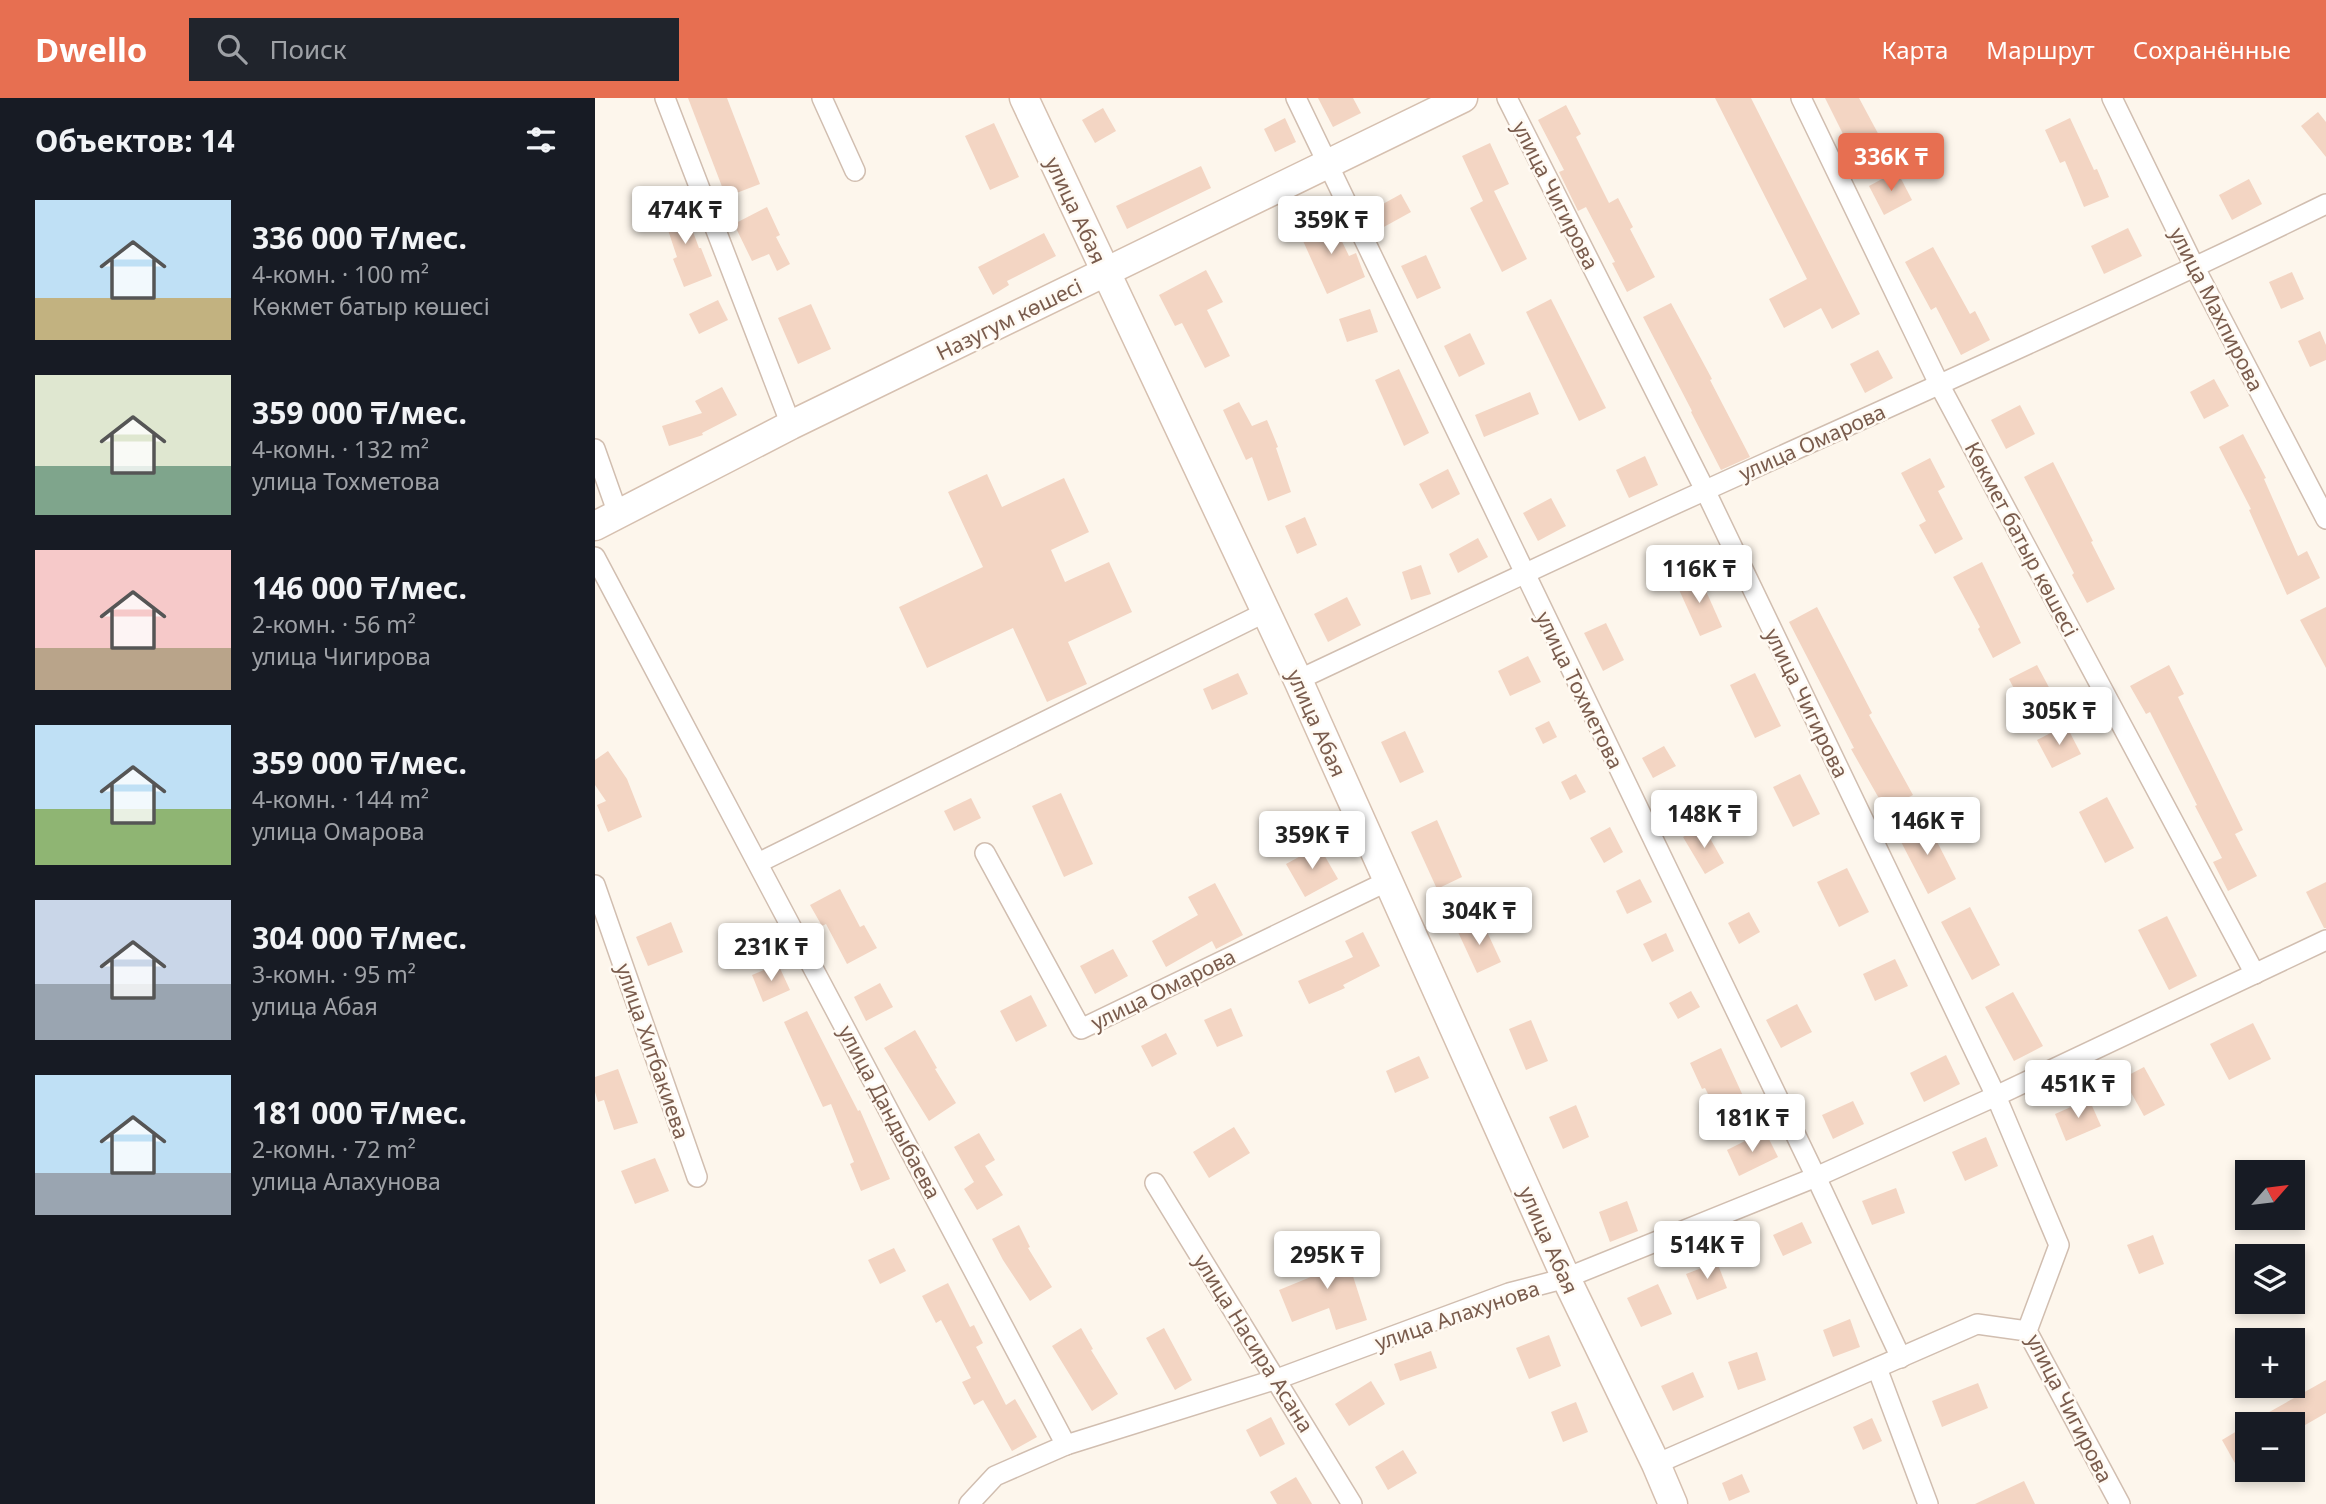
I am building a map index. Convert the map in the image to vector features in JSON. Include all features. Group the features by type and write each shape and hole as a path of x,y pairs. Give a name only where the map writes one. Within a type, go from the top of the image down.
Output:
{"street":[{"path":"665,98 790,425"},
{"path":"822,98 855,171"},
{"name":"улица Абая","path":"1024,98 1298,680 1566,1278 1673,1504"},
{"name":"улица Тохметова","path":"1296,98 1901,1358"},
{"name":"Назугум көшесі","path":"607,520 790,425 1463,98"},
{"name":"улица Чигирова","path":"1507,98 1705,490 1996,1096 2059,1245 2027,1331 2120,1504"},
{"name":"Көкмет батыр көшесі","path":"1801,98 1940,386 2255,974"},
{"name":"улица Махпирова","path":"2112,98 2195,268 2326,519"},
{"name":"улица Омарова","path":"1298,680 1705,490 1940,386 2195,268 2326,204"},
{"path":"595,449 607,520"},
{"name":"улица Дандыбаева","path":"595,556 1066,1445"},
{"path":"758,863 1266,612"},
{"name":"улица Омарова","path":"985,853 1081,1029 1388,881"},
{"name":"улица Хитбакиева","path":"595,885 697,1177"},
{"name":"улица Алахунова","path":"969,1504 995,1476 1066,1445 1277,1380 1509,1293 1566,1278 1816,1177 1996,1096 2326,940"},
{"name":"улица Насира Асана","path":"1156,1183 1352,1504"},
{"path":"1656,1464 1977,1324 2027,1331"},
{"path":"1877,1368 1928,1504"}],"building":[{"path":"688,98 727,98 760,184 726,197"},
{"path":"1318,98 1353,98 1361,113 1333,127"},
{"path":"1715,98 1751,98 1860,314 1832,329 1821,308 1784,328 1769,299 1807,279"},
{"path":"1825,98 1859,98 1881,139 1853,154"},
{"path":"1566,105 1581,134 1576,137 1609,203 1618,198 1633,227 1630,229 1655,277 1627,292 1612,263 1615,262 1586,207 1578,211 1559,172 1564,170 1538,120"},
{"path":"1103,108 1116,131 1095,143 1082,120"},
{"path":"2318,112 2326,122 2326,157 2301,126"},
{"path":"1285,118 1296,142 1275,152 1264,129"},
{"path":"2070,118 2109,197 2084,207 2065,161 2060,163 2045,130"},
{"path":"994,123 1019,177 990,190 965,136"},
{"path":"1490,143 1509,184 1494,191 1527,259 1502,272 1470,208 1483,201 1462,156"},
{"path":"1201,166 1211,188 1127,229 1116,206"},
{"path":"1897,171 1912,200 1884,215 1869,186"},
{"path":"2249,179 2262,204 2232,220 2219,195"},
{"path":"1401,194 1411,212 1382,228 1372,210"},
{"path":"682,202 712,276 684,287 673,259 677,257 661,209"},
{"path":"767,207 780,235 776,237 790,264 777,271 769,254 752,261 734,224"},
{"path":"1330,217 1349,256 1356,253 1365,277 1327,294 1299,232"},
{"path":"2128,228 2142,256 2104,274 2091,246"},
{"path":"1044,233 1056,256 1007,281 1009,285 993,295 978,267"},
{"path":"1933,247 1970,314 1975,311 1990,340 1961,355 1936,307 1931,310 1905,262"},
{"path":"1426,255 1441,288 1417,299 1401,266"},
{"path":"1206,270 1223,302 1207,310 1230,356 1205,368 1182,323 1175,326 1159,295"},
{"path":"2292,272 2304,299 2281,309 2269,282"},
{"path":"1551,299 1606,408 1579,421 1526,312"},
{"path":"718,300 728,320 699,334 689,314"},
{"path":"1671,303 1750,457 1721,470 1643,317"},
{"path":"811,304 831,349 798,364 778,318"},
{"path":"1370,309 1378,332 1347,342 1339,319"},
{"path":"2320,331 2326,345 2326,360 2310,367 2298,341"},
{"path":"1470,333 1485,364 1459,377 1444,346"},
{"path":"1878,350 1893,378 1865,393 1850,364"},
{"path":"1399,369 1429,433 1404,446 1375,380"},
{"path":"2214,379 2229,406 2204,419 2190,392"},
{"path":"722,387 737,415 702,433 703,435 669,446 662,426 702,413 695,401"},
{"path":"1530,392 1539,414 1484,437 1475,415"},
{"path":"1239,402 1252,426 1267,420 1291,492 1268,501 1252,457 1246,460 1223,410"},
{"path":"2020,405 2035,434 2006,449 1991,420"},
{"path":"2243,434 2266,478 2264,479 2298,556 2307,551 2320,578 2287,595 2249,510 2251,509 2219,447"},
{"path":"1645,456 1658,485 1629,498 1616,470"},
{"path":"1930,458 1945,487 1938,491 1963,539 1935,554 1919,525 1926,521 1901,473"},
{"path":"2053,462 2115,589 2087,603 2024,477"},
{"path":"1448,469 1460,494 1432,509 1419,484"},
{"path":"987,474 1002,507 1064,478 1089,532 1051,550 1065,582 1109,562 1132,612 1068,642 1087,684 1047,702 1013,628 927,668 899,607 983,567 948,492"},
{"path":"1551,498 1566,526 1538,541 1523,513"},
{"path":"1305,517 1317,545 1297,554 1285,526"},
{"path":"1478,538 1488,557 1458,573 1449,554"},
{"path":"1982,562 2021,643 1993,658 1953,577"},
{"path":"1421,565 1431,594 1411,600 1402,572"},
{"path":"1698,573 1722,627 1700,636 1676,583"},
{"path":"1347,597 1361,625 1328,642 1314,614"},
{"path":"1817,607 1872,713 1869,715 1913,795 1885,809 1851,749 1854,748 1789,622"},
{"path":"2326,607 2326,668 2300,620"},
{"path":"1606,623 1624,660 1603,671 1584,633"},
{"path":"1528,656 1541,682 1510,696 1498,671"},
{"path":"2037,665 2052,693 2024,708 2009,679"},
{"path":"2169,665 2184,694 2178,697 2243,830 2235,834 2257,876 2228,891 2213,862 2222,858 2195,806 2197,805 2150,712 2146,714 2130,686"},
{"path":"1238,673 1248,694 1212,710 1203,689"},
{"path":"1755,673 1781,726 1755,738 1730,685"},
{"path":"1549,721 1557,737 1543,744 1535,728"},
{"path":"2066,725 2081,754 2052,768 2037,740"},
{"path":"1405,731 1424,772 1400,783 1381,742"},
{"path":"1664,746 1676,766 1653,778 1642,758"},
{"path":"608,751 627,779 642,817 608,832 597,805 606,801 595,785 595,760"},
{"path":"1576,774 1586,792 1570,800 1561,782"},
{"path":"1800,774 1820,814 1793,827 1773,787"},
{"path":"1061,793 1093,864 1064,877 1032,806"},
{"path":"2107,797 2134,848 2105,863 2079,812"},
{"path":"971,798 981,818 954,831 944,811"},
{"path":"1437,820 1462,877 1437,889 1411,832"},
{"path":"1926,820 1956,879 1928,894 1897,834"},
{"path":"1703,826 1724,863 1705,874 1683,837"},
{"path":"1610,827 1623,852 1604,863 1590,838"},
{"path":"1319,846 1338,879 1305,897 1286,864"},
{"path":"1847,868 1869,912 1839,927 1817,882"},
{"path":"1640,879 1652,902 1627,914 1616,891"},
{"path":"2326,882 2326,928 2324,928 2306,892"},
{"path":"1215,883 1243,935 1216,949 1212,941 1166,967 1152,941 1198,915 1188,897"},
{"path":"840,889 860,927 864,925 877,948 847,964 826,924 822,926 810,905"},
{"path":"1970,907 2000,965 1972,980 1941,922"},
{"path":"1749,912 1760,932 1739,944 1728,923"},
{"path":"2167,916 2197,976 2169,990 2138,930"},
{"path":"1482,921 1501,962 1477,973 1458,932"},
{"path":"671,922 683,952 648,966 636,937"},
{"path":"1363,932 1380,966 1343,985 1345,988 1309,1004 1298,981 1353,957 1345,941"},
{"path":"1666,933 1674,951 1652,962 1643,944"},
{"path":"1113,949 1128,976 1095,994 1080,966"},
{"path":"1895,959 1908,986 1875,1001 1863,974"},
{"path":"778,964 790,990 763,1002 752,975"},
{"path":"880,983 893,1007 866,1021 854,997"},
{"path":"1691,991 1700,1007 1678,1019 1669,1003"},
{"path":"2013,992 2043,1046 2014,1061 1985,1007"},
{"path":"1031,995 1047,1026 1016,1042 1000,1011"},
{"path":"1797,1004 1812,1032 1781,1048 1766,1020"},
{"path":"1231,1008 1243,1036 1217,1047 1204,1020"},
{"path":"807,1011 858,1111 860,1110 890,1179 861,1191 850,1164 854,1162 831,1104 823,1107 784,1022"},
{"path":"1531,1020 1548,1061 1526,1070 1509,1029"},
{"path":"2253,1023 2271,1059 2229,1080 2210,1044"},
{"path":"915,1030 956,1103 929,1121 884,1048"},
{"path":"1166,1033 1177,1054 1152,1067 1141,1046"},
{"path":"1721,1048 1749,1109 1722,1122 1690,1063"},
{"path":"1946,1055 1960,1084 1924,1102 1910,1073"},
{"path":"1419,1056 1429,1078 1395,1093 1386,1071"},
{"path":"2144,1067 2165,1105 2144,1116 2123,1078"},
{"path":"618,1069 638,1123 614,1130 604,1100 598,1102 595,1077"},
{"path":"2089,1099 2101,1126 2066,1141 2055,1114"},
{"path":"1853,1101 1864,1124 1833,1139 1822,1115"},
{"path":"1576,1105 1589,1137 1563,1149 1549,1117"},
{"path":"1234,1127 1250,1153 1209,1178 1193,1152"},
{"path":"1765,1131 1778,1157 1739,1176 1727,1150"},
{"path":"979,1133 995,1160 985,1166 1003,1195 977,1210 964,1189 974,1182 954,1147"},
{"path":"1986,1137 1998,1166 1965,1181 1952,1152"},
{"path":"655,1158 669,1191 635,1204 621,1171"},
{"path":"1896,1188 1905,1213 1872,1225 1862,1201"},
{"path":"1627,1201 1638,1231 1610,1242 1599,1212"},
{"path":"1802,1222 1812,1243 1783,1256 1773,1235"},
{"path":"1019,1225 1030,1247 1028,1248 1052,1287 1030,1301 992,1239"},
{"path":"2153,1235 2164,1264 2139,1274 2127,1245"},
{"path":"1343,1245 1367,1320 1336,1330 1329,1308 1292,1322 1279,1290 1318,1274 1312,1254"},
{"path":"894,1248 906,1271 880,1284 868,1260"},
{"path":"1717,1262 1727,1288 1697,1300 1686,1274"},
{"path":"948,1283 970,1327 974,1325 983,1343 976,1347 1006,1405 1015,1399 1037,1437 1012,1451 983,1400 974,1405 962,1382 971,1378 941,1320 936,1323 922,1296"},
{"path":"1658,1284 1672,1314 1641,1327 1627,1298"},
{"path":"1850,1319 1860,1347 1833,1357 1823,1330"},
{"path":"1081,1328 1118,1394 1092,1411 1052,1346"},
{"path":"1164,1328 1192,1380 1175,1390 1146,1338"},
{"path":"1549,1335 1561,1366 1529,1379 1516,1348"},
{"path":"1431,1351 1437,1368 1400,1381 1394,1364"},
{"path":"1757,1352 1766,1380 1738,1390 1728,1362"},
{"path":"1693,1372 1704,1397 1673,1411 1661,1386"},
{"path":"2326,1380 2326,1413 2305,1425 2305,1412 2269,1412 2294,1398 2305,1398 2305,1392"},
{"path":"1371,1381 1385,1404 1349,1426 1335,1404"},
{"path":"1978,1383 1988,1408 1942,1427 1932,1401"},
{"path":"1576,1402 1588,1432 1563,1442 1551,1412"},
{"path":"1271,1417 1285,1444 1260,1457 1246,1430"},
{"path":"1872,1418 1882,1441 1863,1450 1853,1427"},
{"path":"2235,1432 2235,1463 2222,1440"},
{"path":"1403,1450 1417,1473 1388,1490 1375,1467"},
{"path":"1742,1474 1750,1492 1729,1501 1722,1483"},
{"path":"1296,1477 1312,1504 1277,1504 1270,1492"},
{"path":"2024,1481 2035,1504 1975,1504"}]}
